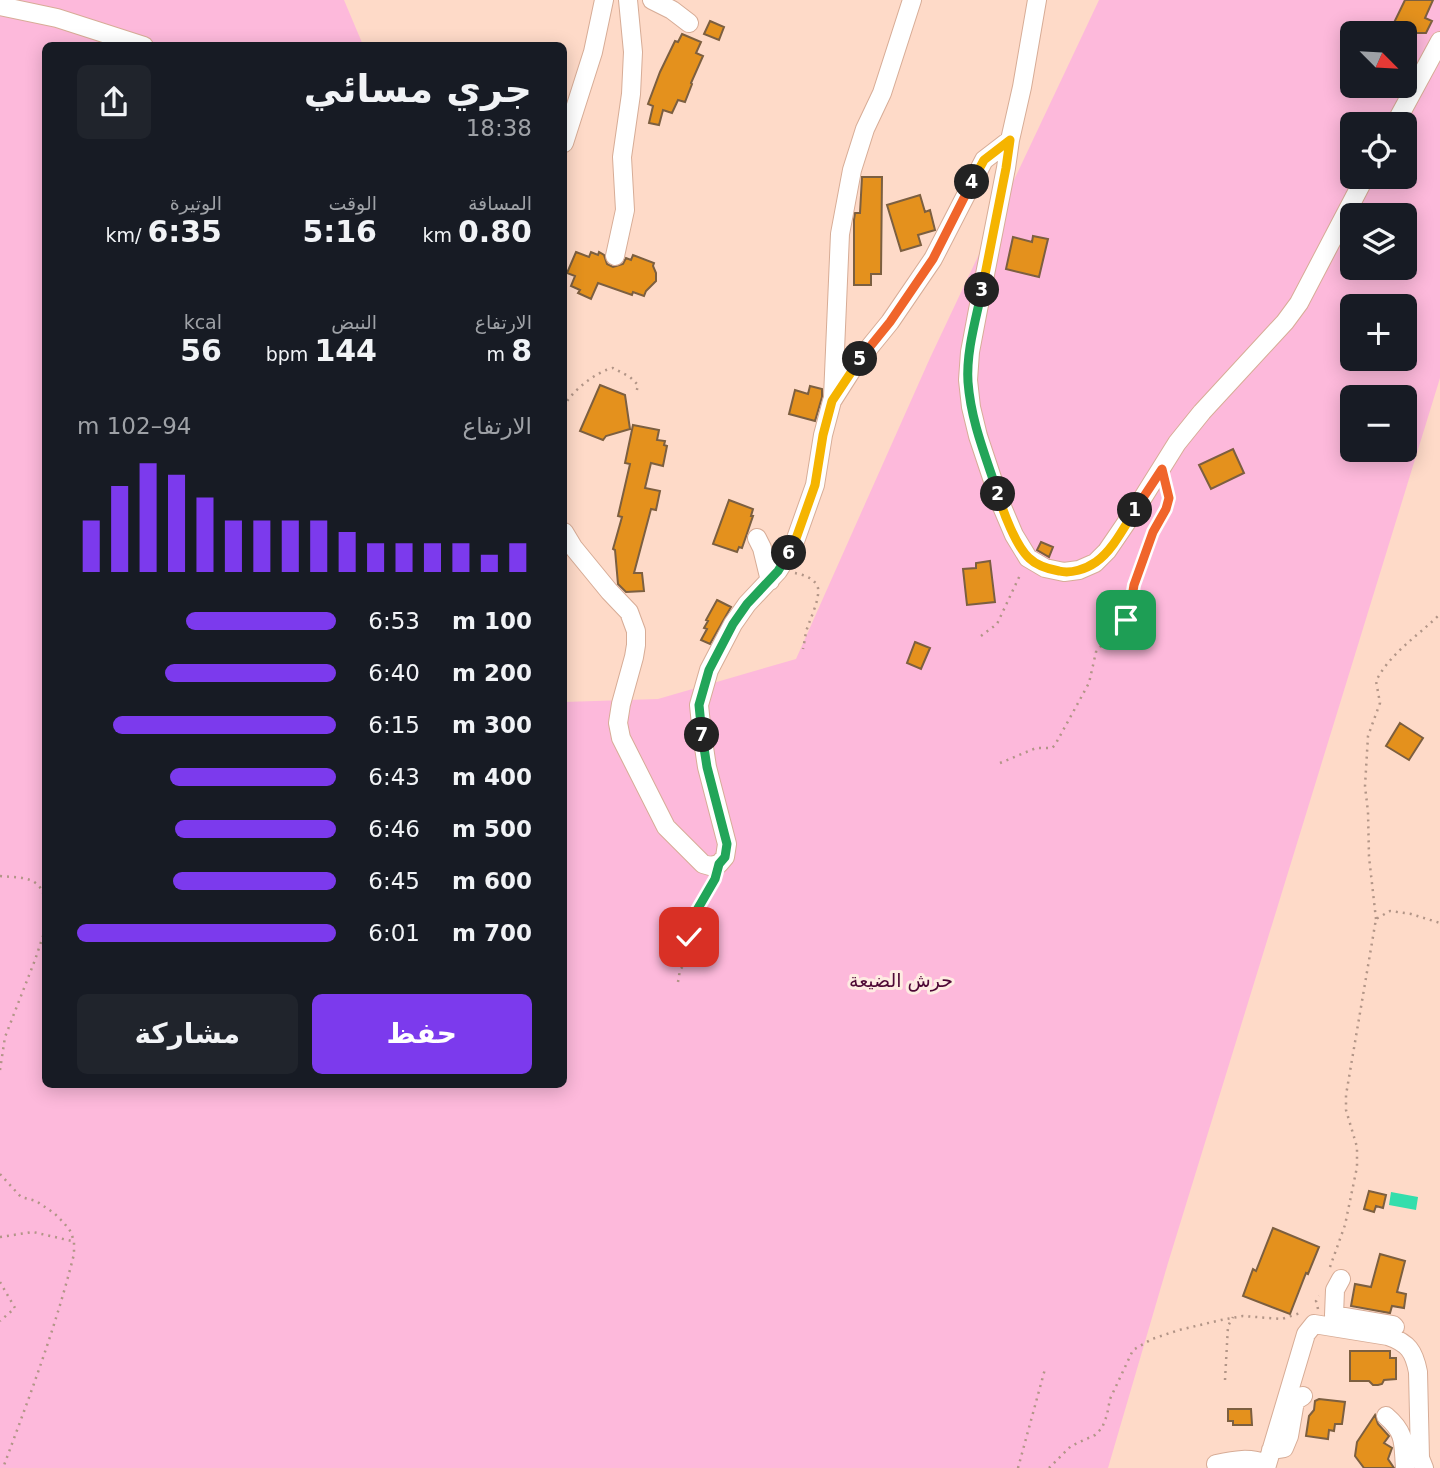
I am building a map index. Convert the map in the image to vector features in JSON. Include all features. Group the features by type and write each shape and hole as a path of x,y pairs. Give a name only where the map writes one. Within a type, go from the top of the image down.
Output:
{"street":[{"path":"567,134 593,52 604,0"},
{"path":"615,256 625,210 622,157 631,94 632,52 628,0"},
{"path":"652,0 689,23"},
{"path":"567,537 629,612 636,631 634,657 618,723 621,738 666,827 703,864 719,864 725,857 727,844 707,767 699,705 709,670 733,624 747,604 774,576 793,547 815,485 832,401 840,234 852,170 865,129 882,93 912,0"},
{"path":"1037,0 975,328 968,380 978,436 1000,502 1014,535 1028,558 1045,568 1064,572 1079,570 1095,563 1107,551 1177,443 1299,303 1359,189"},
{"path":"0,6 57,18 132,42"},
{"path":"1402,112 1440,41"},
{"path":"832,401 855,365 890,322 933,259 984,160 1010,140"},
{"path":"757,538 774,576"},
{"path":"1336,1273 1334,1315 1394,1325 1399,1340"},
{"path":"1268,1461 1310,1314 1388,1336 1407,1346 1415,1358 1419,1385 1420,1458 1424,1468"},
{"path":"1216,1464 1244,1458 1268,1461 1284,1448 1289,1436 1295,1401 1303,1396"},
{"path":"1386,1416 1398,1426 1403,1438 1405,1468"}],"path":[{"path":"567,399 600,373 613,368 630,377 638,385 636,394"},
{"path":"1000,763 1036,748 1052,748 1055,745 1089,683 1096,652 1129,615 1134,585 1153,532 1169,498 1162,469"},
{"path":"981,636 996,624 1028,558"},
{"path":"774,576 806,576 818,586 803,649"},
{"path":"1336,1273 1357,1167 1357,1147 1346,1110 1346,1095 1376,919 1365,786 1367,736 1380,703 1376,681 1388,662 1440,614"},
{"path":"678,982 680,970 687,961 691,924 715,879 719,864"},
{"path":"0,879 24,877 38,883 42,890"},
{"path":"1376,919 1390,911 1440,923"},
{"path":"0,1070 5,1037 42,939"},
{"path":"0,1174 21,1197 36,1201 54,1213 71,1232 74,1242 74,1254 52,1330 3,1468"},
{"path":"0,1237 33,1233 74,1242"},
{"path":"0,1282 15,1308 0,1321"},
{"path":"1310,1314 1323,1289"},
{"path":"1049,1468 1071,1446 1095,1435 1102,1427 1110,1399 1133,1350 1152,1339 1179,1330 1233,1317 1282,1319 1310,1314 1318,1309 1316,1301"},
{"path":"1225,1380 1228,1326 1233,1317"},
{"path":"1018,1468 1045,1369"}],"green space":[{"name":"حرش الضيعة","path":"0,0 344,0 362,42 42,42 42,1088 567,1088 567,702 658,699 796,659 930,358 1099,0 1440,0 1440,378 1417,453 1417,385 1340,385 1340,462 1414,462 1168,1263 1108,1468 0,1468"}],"shaded area":[{"path":"1391,1192 1418,1197 1416,1210 1389,1205"}],"building":[{"path":"1405,0 1433,0 1425,18 1432,21 1426,33 1418,33 1418,21 1395,21"},
{"path":"710,21 724,27 719,40 704,34"},
{"path":"682,34 701,42 696,53 703,56 685,102 678,100 672,113 663,110 659,125 649,123 653,106 648,104 675,41 678,42"},
{"path":"862,177 882,177 881,274 871,274 871,285 854,285 854,220 855,213 860,213"},
{"path":"920,195 925,212 930,210 935,230 918,235 921,245 901,251 887,205"},
{"path":"1033,236 1048,239 1039,277 1006,269 1013,237 1032,242"},
{"path":"576,252 589,257 591,252 598,255 599,252 604,255 607,264 613,267 623,264 626,258 631,260 633,255 654,263 656,281 644,296 633,292 632,295 598,283 591,299 571,286 575,276 567,273"},
{"path":"600,385 625,395 630,429 606,436 603,440 580,431"},
{"path":"810,386 822,389 815,421 789,414 795,390 808,394"},
{"path":"633,425 659,430 657,440 665,441 664,445 667,446 663,466 651,463 645,488 660,491 656,510 651,509 634,573 642,573 644,591 626,592 618,584 613,549 622,517 618,516 630,464 625,463"},
{"path":"1233,449 1244,473 1211,489 1199,465"},
{"path":"729,500 753,509 742,548 739,547 737,552 713,544"},
{"path":"1041,542 1053,547 1049,557 1037,550"},
{"path":"990,561 995,602 967,605 963,569 976,568 976,563"},
{"path":"717,600 731,607 710,644 701,640 707,629 704,628 708,621 706,620"},
{"path":"915,642 930,648 921,669 907,663"},
{"path":"1400,723 1423,738 1409,760 1386,746"},
{"path":"1369,1191 1386,1195 1383,1208 1376,1206 1374,1212 1364,1209"},
{"path":"1273,1228 1319,1247 1290,1314 1243,1296"},
{"path":"1380,1254 1405,1261 1397,1292 1406,1294 1404,1308 1392,1306 1390,1313 1351,1306 1355,1284 1371,1287"},
{"path":"1350,1351 1390,1351 1390,1358 1396,1358 1396,1379 1384,1380 1378,1385 1369,1381 1350,1381"},
{"path":"1319,1399 1345,1402 1342,1424 1335,1424 1334,1431 1329,1430 1328,1439 1306,1436 1309,1416 1314,1410 1315,1401"},
{"path":"1228,1409 1251,1409 1252,1425 1233,1425 1233,1421 1228,1421"},
{"path":"1375,1415 1378,1424 1389,1436 1384,1443 1392,1448 1388,1459 1394,1468 1364,1468 1355,1456 1357,1442"}],"route":[{"path":"689,937 697,910 725,857 727,844 707,767 699,705 709,670 733,624 747,604 778,571 793,547 815,485 832,401 855,365 890,322 933,259 984,160 1010,140 970,352 968,380 978,436 1000,502 1014,535 1028,558 1045,568 1064,572 1079,570 1095,563 1107,551 1162,469 1169,498 1153,532 1134,585 1126,620"}]}
